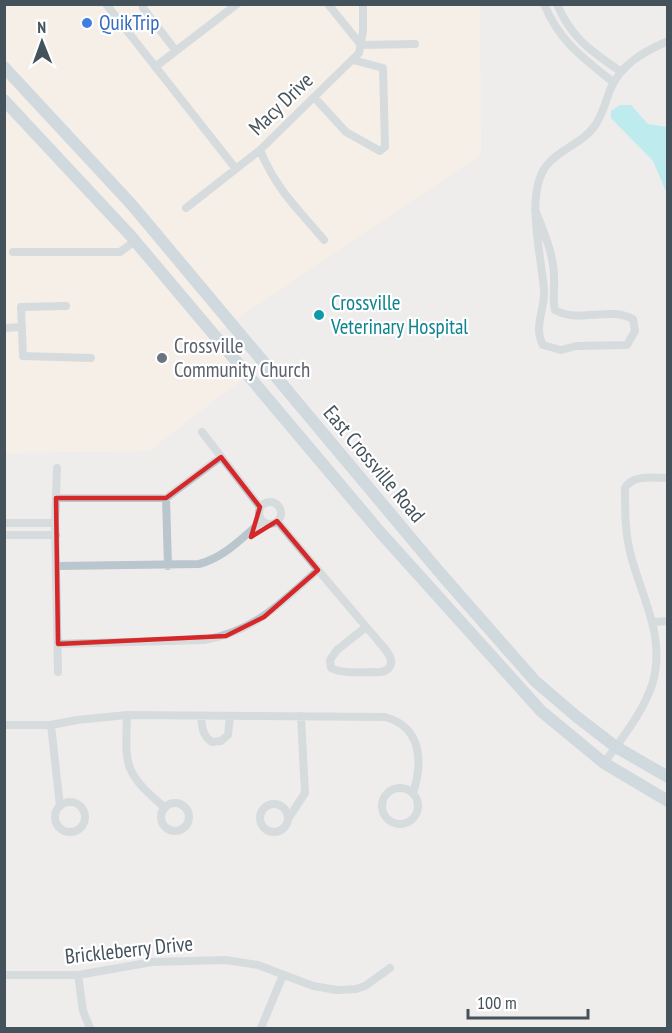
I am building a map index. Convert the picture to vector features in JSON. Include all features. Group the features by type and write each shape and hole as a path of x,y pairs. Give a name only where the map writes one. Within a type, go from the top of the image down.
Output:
{"main road":[{"name":"East Crossville Road","path":"4,67 136,210 441,574 535,681 616,747 668,777"},
{"name":"East Crossville Road","path":"4,100 135,241 395,549 541,711 604,763 668,801"}],"street":[{"path":"106,4 236,169"},
{"path":"143,4 143,8 176,51"},
{"path":"155,67 237,4"},
{"path":"328,4 361,45 415,44"},
{"name":"Macy Drive","path":"186,208 260,150 353,60 359,53 361,45 363,4"},
{"path":"544,4 554,27 570,46 613,82"},
{"path":"557,4 575,37 590,51 620,71"},
{"path":"535,209 550,253 554,277 555,310 563,314 582,317 621,313 633,319 635,331 627,345 576,346 561,350 543,345 538,336 544,295 540,251 535,228 535,209 540,176 547,164 581,140 597,123 613,82 620,71 632,60 668,41"},
{"path":"314,97 346,132 380,151 385,147 383,68 353,60"},
{"path":"260,150 278,188 324,240"},
{"path":"13,252 120,252 135,241"},
{"path":"66,306 21,307 23,356 91,358"},
{"path":"4,328 22,327"},
{"path":"202,432 260,507"},
{"path":"57,498 166,498 221,458"},
{"path":"57,468 55,523 58,672"},
{"path":"604,763 642,709 652,685 657,653 653,622 630,553 626,530 625,488 632,480 639,478 668,478"},
{"path":"166,498 168,566"},
{"path":"266,502 277,504 281,514 277,521 270,524 262,520 259,515 260,507 266,502"},
{"path":"57,566 199,564 211,561 262,520"},
{"path":"277,521 366,627 390,656 391,664 388,669 379,673 338,672 332,668 330,660 335,651 366,627"},
{"path":"4,523 55,523"},
{"path":"21,523 21,535"},
{"path":"4,536 56,535"},
{"path":"58,644 204,640 226,636 264,617 318,570"},
{"path":"653,622 668,621"},
{"path":"127,715 127,759 130,770 141,786 165,808"},
{"path":"4,726 51,725 86,718 127,715 386,717 398,720 414,736 418,756 418,778 413,793 418,807 412,820 399,824 386,818 381,805 388,792 401,788 413,793"},
{"path":"201,716 202,730 206,738 212,742 221,741 228,735 230,716"},
{"path":"288,819 305,793 301,716"},
{"path":"51,725 60,806"},
{"name":"Brickleberry Drive","path":"4,975 78,975 152,962 240,961 313,986 337,990 365,986 390,968"},
{"path":"78,975 83,1011 90,1029"},
{"path":"261,1029 283,975"}],"highlighted area":[{"path":"221,457 260,507 251,537 277,521 318,570 264,617 226,636 58,644 56,498 166,498"}],"shaded area":[{"path":"4,5 480,5 481,155 217,332 250,373 149,451 5,453"}],"water":[{"path":"620,105 631,105 648,124 667,127 667,194 653,161 611,118 611,111"}],"place":[{"name":"QuikTrip","path":"87,23"},
{"name":"Crossville Veterinary Hospital","path":"319,315"},
{"name":"Crossville Community Church","path":"162,358"}]}
